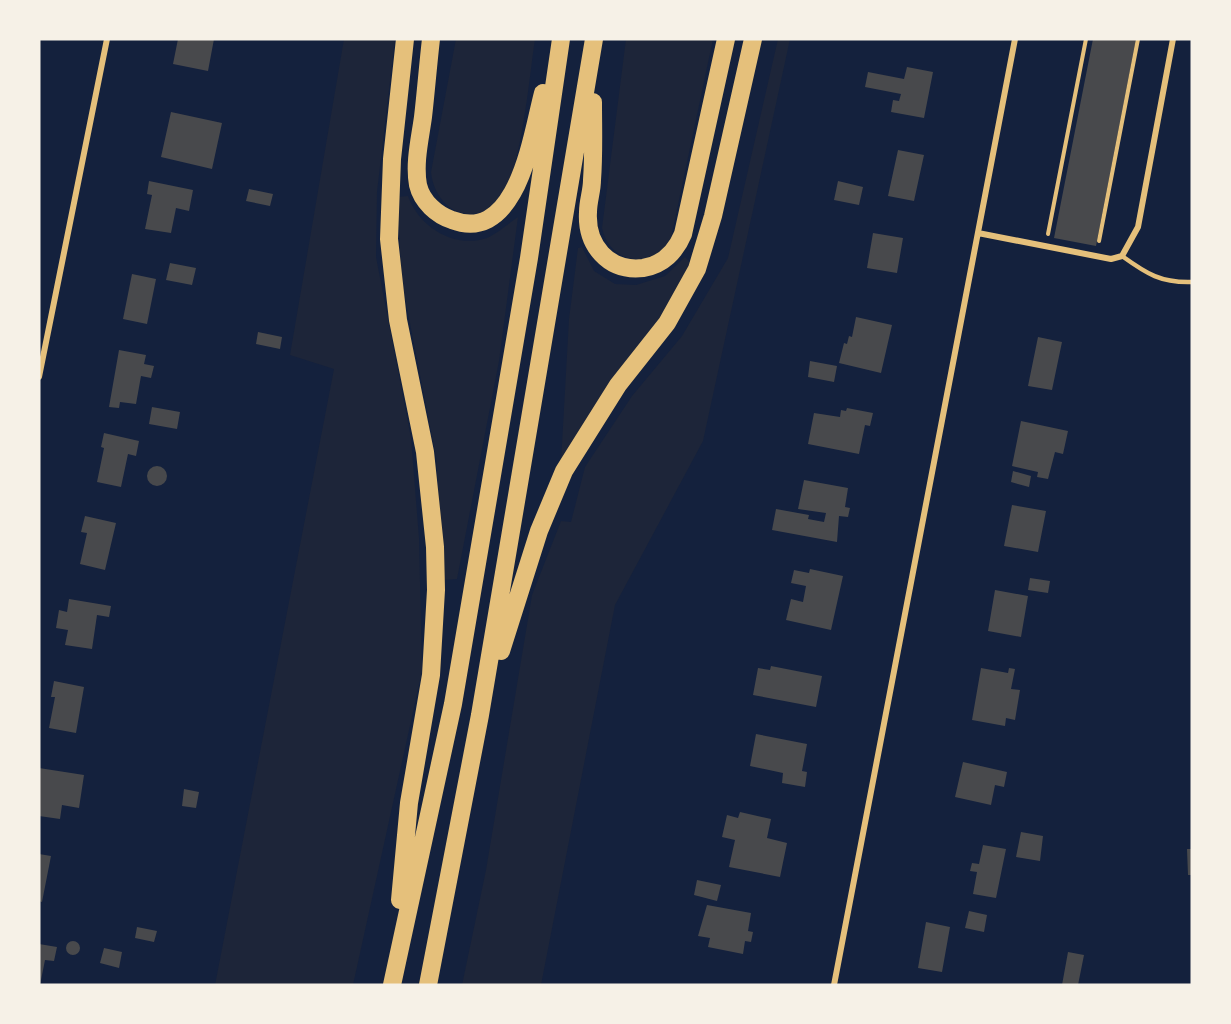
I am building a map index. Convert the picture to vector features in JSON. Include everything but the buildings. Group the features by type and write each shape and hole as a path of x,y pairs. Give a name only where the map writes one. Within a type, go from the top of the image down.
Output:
{"highway":[{"path":"392,982 409,804 431,675 436,590 435,547 427,463 398,320 389,239 392,159 405,39"},
{"path":"431,39 417,153 418,185 429,205 439,213 456,222 473,224 496,214 513,194 559,39"},
{"path":"392,982 453,704 528,258 559,39"},
{"path":"593,43 592,181 588,212 589,227 592,239 603,257 633,268 653,266 662,261 678,246 683,234 726,39"},
{"path":"480,715 539,531 564,471 618,385 667,323 697,269 713,216 753,39"},
{"path":"428,985 480,715 593,43"}],"street":[{"path":"39,377 107,39"},
{"path":"834,985 1015,39"},
{"path":"978,233 1111,259 1122,256 1138,227 1173,39"}],"lane":[{"path":"1122,256 1150,276 1175,282 1192,282"}],"path":[{"path":"1046,246 1086,39"},
{"path":"1096,256 1138,39"}],"shaded area":[{"path":"344,39 395,39 377,192 376,257 411,438 419,538 422,671 353,985 215,985 334,369 290,355"},
{"path":"456,39 535,39 523,126 512,173 497,205 474,214 456,211 448,206 437,191 431,172"},
{"path":"626,39 713,39 671,238 654,255 643,259 623,256 614,250 602,228"},
{"path":"778,39 790,39 703,441 615,605 541,985 462,985 486,870 532,595 561,521 571,522 585,467 632,396 682,336 728,258"},
{"path":"408,196 420,217 429,226 450,238 475,241 487,238 518,217 499,361 457,579 444,580 436,457 401,277 398,197"},
{"path":"582,247 594,271 615,284 636,285 665,276 685,257 690,262 677,299 561,462 569,319 578,248"}]}
